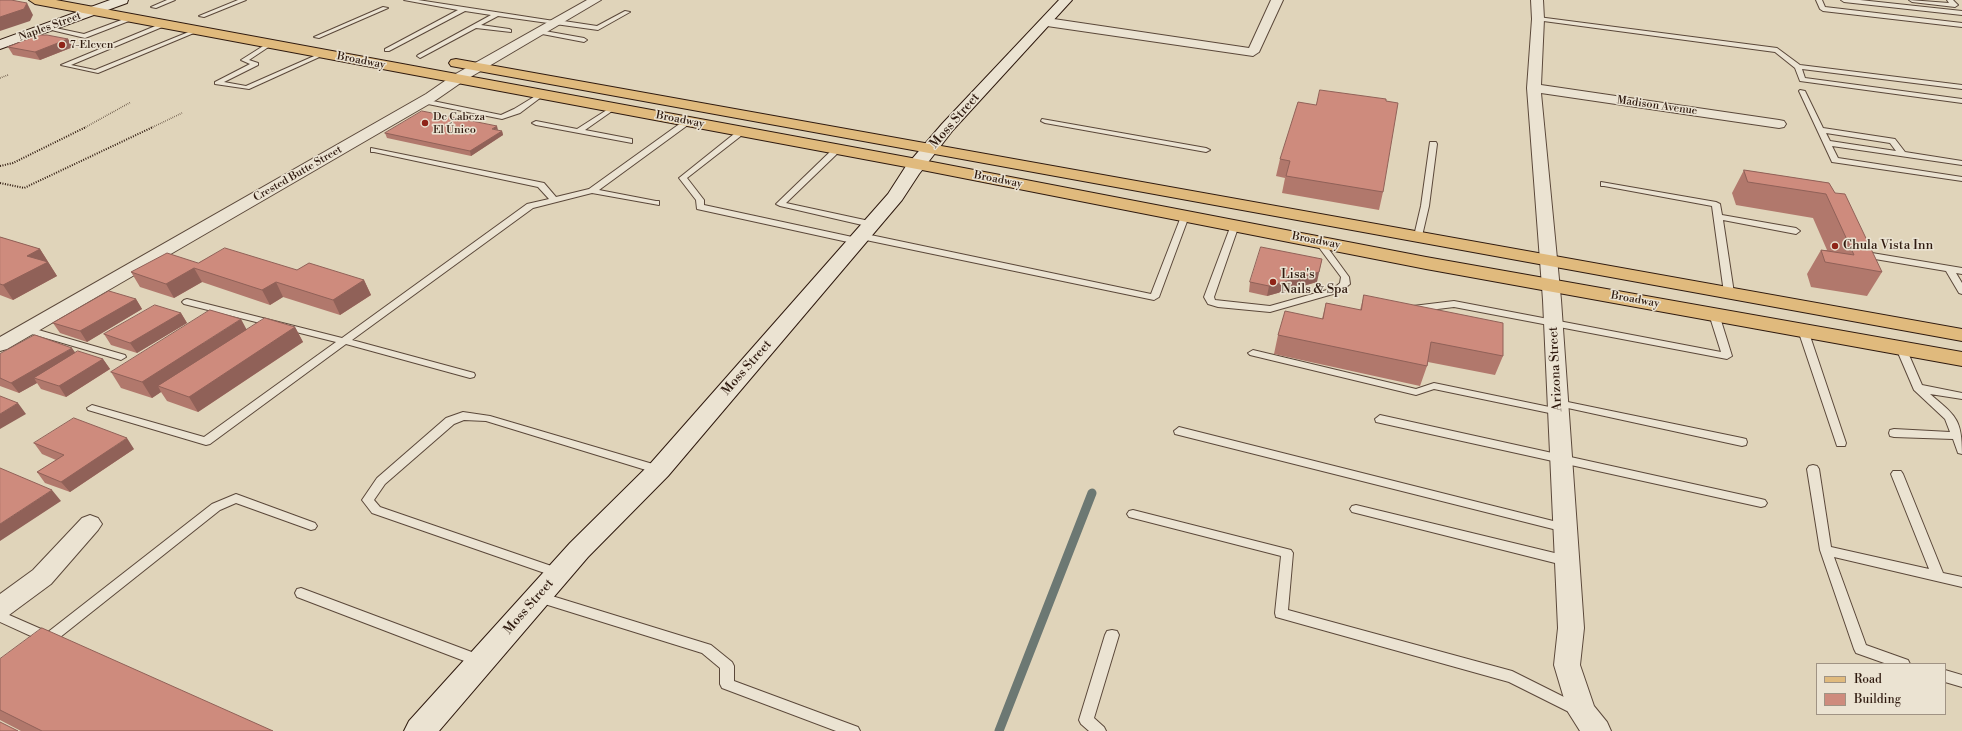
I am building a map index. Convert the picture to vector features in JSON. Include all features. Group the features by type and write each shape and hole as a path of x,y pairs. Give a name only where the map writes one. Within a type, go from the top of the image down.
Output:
{"main road":[{"name":"Broadway","path":"35,0 917,164 1426,263 1551,284 1962,359"},
{"path":"131,3 224,20"},
{"name":"Broadway","path":"303,35 341,42"},
{"name":"Broadway","path":"372,47 1962,335"}],"street":[{"name":"Crested Butte Street","path":"0,345 423,102 457,78 595,0"},
{"name":"Moss Street","path":"420,731 579,550 659,470 896,196 903,181 930,148 993,77 1047,22 1066,0"},
{"path":"1047,22 1253,52 1276,0"},
{"name":"Arizona Street","path":"1537,0 1538,19 1534,88 1554,322 1571,628 1567,665 1582,712 1597,731"},
{"name":"Naples Street","path":"0,45 93,11 131,3"},
{"name":"Madison Avenue","path":"1534,88 1779,124"},
{"path":"0,608 42,577 90,524"}],"lane":[{"path":"131,3 172,0"},
{"path":"202,16 243,0"},
{"path":"407,0 598,28 627,12"},
{"path":"1819,0 1823,9 1962,25"},
{"path":"1844,0 1962,12"},
{"path":"1912,0 1952,2 1962,12"},
{"path":"317,37 385,8"},
{"path":"387,50 464,9"},
{"path":"420,56 497,14"},
{"path":"46,28 85,36 132,18"},
{"path":"1538,19 1777,50 1798,67 1962,87"},
{"path":"165,24 64,64 96,72 198,30"},
{"path":"476,26 509,31"},
{"path":"539,32 584,40"},
{"path":"270,44 244,60 256,64 217,83 247,88 322,54"},
{"path":"1798,67 1802,80 1961,101"},
{"path":"1945,85 1961,101"},
{"path":"1802,91 1835,160 1962,179"},
{"path":"423,102 502,116 517,111 542,94"},
{"path":"579,132 613,108"},
{"path":"92,408 206,441 530,206 592,191 688,122"},
{"path":"1045,122 1206,150"},
{"path":"536,123 629,141"},
{"path":"1820,130 1892,141 1902,154"},
{"path":"742,132 683,178 700,200 700,207 863,234 1154,297 1185,216"},
{"path":"1827,143 1962,163"},
{"path":"1418,236 1425,206 1433,144"},
{"path":"374,150 541,185 555,201"},
{"path":"837,150 780,204 863,234"},
{"path":"1604,184 1716,204 1729,293"},
{"path":"592,191 656,203"},
{"path":"1718,217 1796,231"},
{"path":"1235,225 1209,297 1211,302 1218,304 1270,309 1337,290 1345,284 1345,277 1318,242"},
{"path":"1866,255 1962,271"},
{"path":"1949,269 1962,291"},
{"path":"187,302 344,341 470,375"},
{"path":"1406,310 1454,304 1727,356 1714,314"},
{"path":"28,330 121,357"},
{"path":"1803,330 1842,443"},
{"path":"1902,348 1918,388 1950,417 1959,435 1962,450"},
{"path":"1253,353 1416,392 1434,386 1742,442"},
{"path":"1918,388 1962,396"},
{"path":"559,573 376,510 368,500 381,481 450,421 463,416 486,418 659,470"},
{"path":"1380,419 1761,503"},
{"path":"1179,431 1565,528"},
{"path":"1894,433 1959,435"},
{"path":"1813,469 1826,550 1861,649 1900,663"},
{"path":"1897,474 1938,576"},
{"path":"37,648 216,507 236,498 311,526"},
{"path":"1356,509 1567,561"},
{"path":"1133,514 1287,553 1281,613 1512,678 1582,712"},
{"path":"1826,550 1962,582"},
{"path":"301,594 482,661"},
{"path":"538,597 706,649 727,666 727,684 853,731"},
{"path":"0,616 64,644"},
{"path":"1099,731 1086,720 1112,635"},
{"path":"1946,676 1962,681"}],"path":[{"path":"0,78 8,75"},
{"path":"0,166 14,163 131,102"},
{"path":"0,183 24,188 182,113"}],"building":[{"path":"0,0 11,0 27,3 24,9 0,17"},
{"path":"38,35 68,39 35,52 8,47"},
{"path":"1320,90 1386,99 1386,101 1398,103 1383,192 1286,176 1290,161 1280,159 1298,102 1316,105"},
{"path":"422,111 497,126 492,129 502,131 470,151 385,133"},
{"path":"1744,170 1829,183 1835,193 1845,194 1882,272 1825,262 1821,250 1854,255 1826,194 1748,182"},
{"path":"0,237 40,249 27,256 48,262 3,285 0,284"},
{"path":"1261,247 1322,259 1319,272 1269,286 1250,282"},
{"path":"225,248 297,270 309,263 364,280 333,300 276,282 262,290 194,268 166,284 131,272 167,253 198,263"},
{"path":"109,291 136,299 80,331 53,323"},
{"path":"1364,295 1503,323 1503,356 1431,342 1427,366 1278,335 1285,311 1323,319 1326,303 1361,310"},
{"path":"155,305 181,313 130,343 104,334"},
{"path":"210,310 241,319 142,382 111,372"},
{"path":"265,318 295,327 189,397 158,386"},
{"path":"35,335 72,348 11,383 0,378 0,354"},
{"path":"78,351 103,359 59,386 34,378"},
{"path":"0,396 18,403 0,414"},
{"path":"74,418 127,438 61,482 37,472 64,455 34,443"},
{"path":"0,468 52,490 0,524"},
{"path":"42,628 273,731 42,731 0,710 0,659"},
{"path":"0,722 18,731 0,731"}],"waterway":[{"path":"999,731 1092,493"}],"place":[{"name":"7-Eleven","path":"62,45"},
{"name":"De Cabeza El Único","path":"425,123"},
{"name":"Chula Vista Inn","path":"1835,246"},
{"name":"Lisa's Nails & Spa","path":"1273,282"}]}
